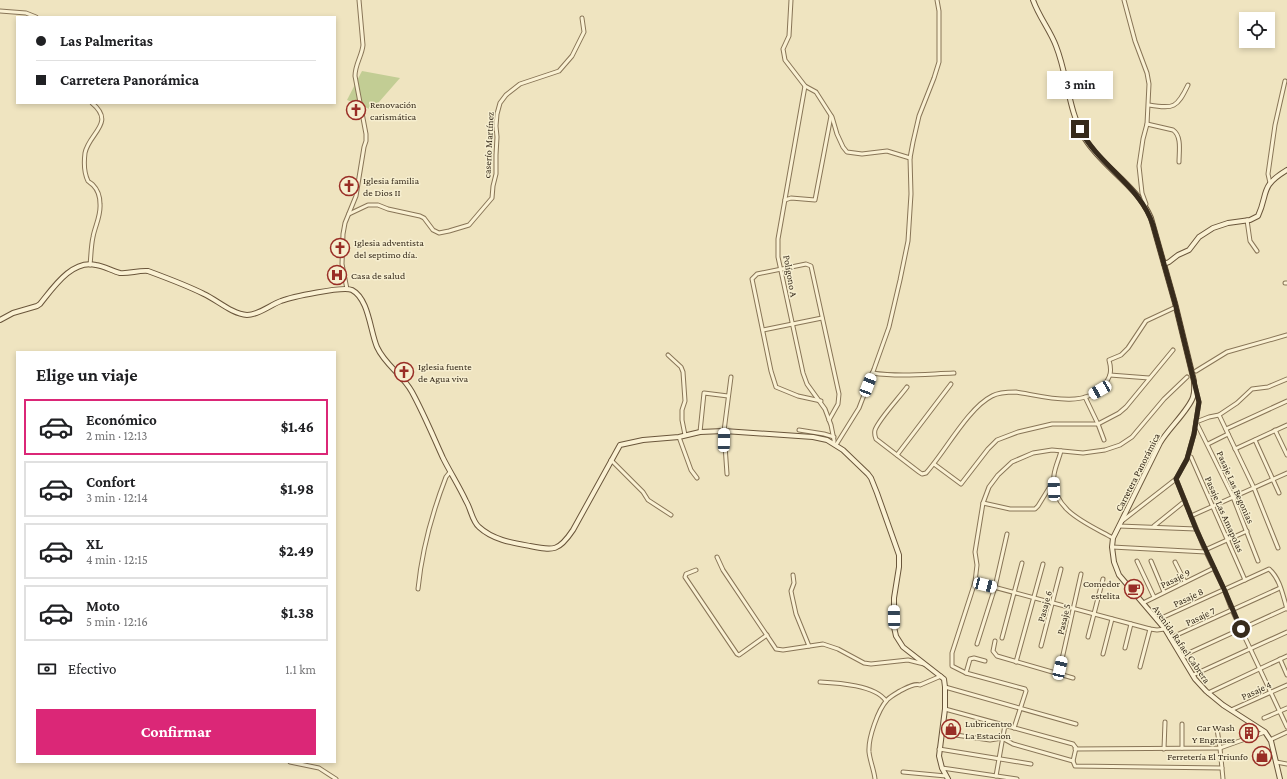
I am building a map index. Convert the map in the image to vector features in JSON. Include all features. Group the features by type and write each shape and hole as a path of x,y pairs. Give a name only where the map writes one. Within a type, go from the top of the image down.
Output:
{"street":[{"path":"347,289 343,269 343,234 356,196 366,141 355,76 355,69 363,46 359,0"},
{"path":"791,0 789,36 783,49 785,60 805,86 816,92 831,115 843,147 847,152 862,154 887,152 910,158"},
{"path":"835,444 858,408 889,327 908,241 911,194 910,158 919,116 939,62 939,11 937,0"},
{"name":"Carretera Panorámica","path":"1033,0 1039,15 1056,46 1073,110 1082,133 1093,150 1132,189 1151,218 1176,307 1194,381 1194,393 1191,401 1168,430 1160,443 1122,521"},
{"path":"1124,0 1147,73 1149,105 1139,166 1142,193 1146,204 1145,207"},
{"path":"0,11 26,13 35,16"},
{"name":"caserío Martínez","path":"349,214 368,205 378,205 388,209 420,216 424,218 433,230 439,233 456,230 469,225 492,198 496,174 497,114 500,103 506,95 520,84 559,71 572,56 584,32 582,18"},
{"path":"1270,183 1268,174 1274,125 1285,81"},
{"path":"1149,105 1164,108 1172,107 1181,99 1188,85"},
{"name":"Polígono A","path":"805,86 778,239 778,257 803,373 807,384 825,408 835,444"},
{"path":"90,265 93,237 100,215 100,204 99,194 94,185 88,181 86,175 85,153 100,126 102,118 100,111 93,104"},
{"path":"785,200 791,198 815,200 831,115"},
{"path":"1147,124 1176,132 1179,137 1179,162"},
{"path":"1164,264 1189,250 1199,237 1213,228 1228,222 1255,219 1258,216 1270,183 1287,170"},
{"path":"1247,220 1250,241 1257,250"},
{"path":"0,320 13,313 40,304 57,282 74,269 96,264 121,273 148,271 204,294 239,313 247,315 254,314 286,300 332,290 347,289 353,291 362,301 379,351 411,391 450,472 468,504 474,520 480,528 493,536 507,541 541,548 551,549 564,543 573,530 618,447 623,444 643,440 679,437 700,432 724,431 813,437 835,444 868,474 877,493 899,555 899,566 894,598 894,626 896,636 903,647 944,679 945,709 939,749 940,762 947,778"},
{"path":"821,401 798,396 776,387 770,371 752,279 757,274 806,264 811,266 839,394 838,404 829,420"},
{"path":"907,387 875,430 874,435 876,439 922,474 926,473 934,464 970,415 980,404 993,396 1016,392 1059,399 1085,397 1100,390 1112,370 1109,360 1121,355 1128,348 1146,321 1176,307"},
{"path":"763,330 822,318"},
{"path":"1196,371 1227,352 1287,335"},
{"path":"934,464 961,484 988,449 997,440 1018,432 1052,424 1098,424 1109,419 1123,410 1173,350"},
{"path":"668,355 683,372 685,401 682,410 682,420 685,436"},
{"path":"872,373 888,376 954,373"},
{"path":"1110,375 1150,378"},
{"path":"727,474 724,431 730,377"},
{"path":"1014,728 1026,690 966,673 952,666 951,664 952,653 975,582 977,564 975,552 983,503 989,488 998,475 1012,462 1032,453 1052,450 1083,453 1105,450 1120,444 1132,437 1164,399 1187,377"},
{"path":"1196,422 1219,415 1237,403 1249,390 1268,387 1287,379"},
{"path":"1122,521 1176,479 1188,456 1199,402 1194,381"},
{"path":"898,455 951,384"},
{"path":"700,432 704,393 728,396"},
{"path":"1085,397 1104,440"},
{"path":"1226,429 1287,401"},
{"path":"1219,415 1254,488 1278,548"},
{"name":"Pasaje Las Begonias","path":"1196,422 1234,497 1258,561"},
{"path":"1235,449 1287,425"},
{"path":"798,430 834,437"},
{"path":"1275,430 1287,455"},
{"path":"1208,444 1228,434"},
{"path":"679,437 691,470 697,478"},
{"path":"1255,440 1279,493"},
{"path":"1061,451 1054,473 1054,489 1059,500 1066,510 1113,538"},
{"name":"Pasaje Las Amapolas","path":"1188,456 1191,457 1245,580"},
{"path":"612,460 643,492 648,500 671,515"},
{"path":"418,589 420,566 429,527 446,477 450,472"},
{"path":"1191,516 1287,472"},
{"path":"1176,479 1196,529 1224,589 1232,610 1287,726"},
{"path":"983,503 1010,509 1035,509 1054,480"},
{"path":"1153,527 1185,501"},
{"name":"Avenida Rafael Cabrera","path":"1122,521 1113,538 1112,548 1114,562 1119,575 1165,629 1193,675 1208,693 1223,705 1264,732 1270,740 1280,779"},
{"path":"1119,526 1196,529"},
{"path":"1112,548 1206,551 1247,531"},
{"path":"977,644 995,587 1007,534"},
{"path":"717,557 723,570 776,649 780,650 823,644 830,645 864,663 871,664 908,660 926,665"},
{"path":"1137,561 1154,597"},
{"path":"1151,561 1164,592"},
{"path":"1175,562 1185,582"},
{"path":"1002,638 1022,563"},
{"path":"1016,662 1043,564"},
{"name":"Pasaje 6","path":"1041,646 1062,568"},
{"name":"Pasaje 9","path":"1142,603 1214,568"},
{"name":"Pasaje 8","path":"1157,620 1269,569 1280,588"},
{"path":"696,570 686,574 685,577 737,654 739,655 767,635"},
{"name":"Pasaje 5","path":"1060,668 1081,574"},
{"path":"793,575 794,583 792,596 796,614 809,646"},
{"path":"1088,637 1103,579"},
{"path":"975,582 1150,629 1165,629"},
{"path":"1182,656 1287,609 1280,588"},
{"name":"Pasaje 7","path":"1170,638 1280,588"},
{"path":"1103,654 1112,619"},
{"path":"1125,648 1131,624"},
{"path":"1140,667 1150,629"},
{"path":"1193,675 1287,632"},
{"path":"995,641 994,651 997,656 1073,678"},
{"path":"1208,693 1287,656"},
{"path":"966,673 970,659 974,658 985,661"},
{"path":"1280,659 1287,675"},
{"path":"875,779 869,751 870,738 873,726 886,701 891,696 908,687 917,684 920,685 941,676"},
{"path":"820,682 841,683 876,692 886,701"},
{"name":"Pasaje 4","path":"1231,710 1287,685"},
{"path":"945,687 1076,724"},
{"path":"1264,718 1287,708"},
{"path":"945,709 1073,744 1076,746 1073,765 1077,766 1222,768"},
{"path":"1164,748 1165,722"},
{"path":"1182,724 1182,748"},
{"path":"996,776 1005,725"},
{"path":"1217,729 1223,779"},
{"path":"1075,749 1220,748 1264,732"},
{"path":"1270,740 1287,732"},
{"path":"942,733 990,740 1002,738 1013,744 1073,761"},
{"path":"939,749 1031,764"},
{"path":"1276,762 1287,764"},
{"path":"295,763 319,768 336,779"},
{"path":"942,768 1017,779"},
{"path":"902,772 947,778"}],"green space":[{"path":"362,71 400,78 372,110 347,100"}],"place":[{"name":"Renovación carismática","path":"356,110"},
{"name":"Iglesia familia de Dios II","path":"349,186"},
{"name":"Iglesia adventista del septimo día.","path":"340,248"},
{"name":"Casa de salud","path":"337,275"},
{"name":"Iglesia fuente de Agua viva","path":"404,372"},
{"name":"Comedor estelita","path":"1134,589"},
{"name":"Lubricentro La Estacion","path":"951,729"},
{"name":"Car Wash Y Engrases","path":"1249,733"},
{"name":"Ferretería El Triunfo","path":"1262,756"}],"route":[{"path":"1080,129 1093,150 1132,189 1148,213 1153,225 1175,303 1199,402 1194,434 1187,459 1176,479 1205,550 1241,629"}]}
